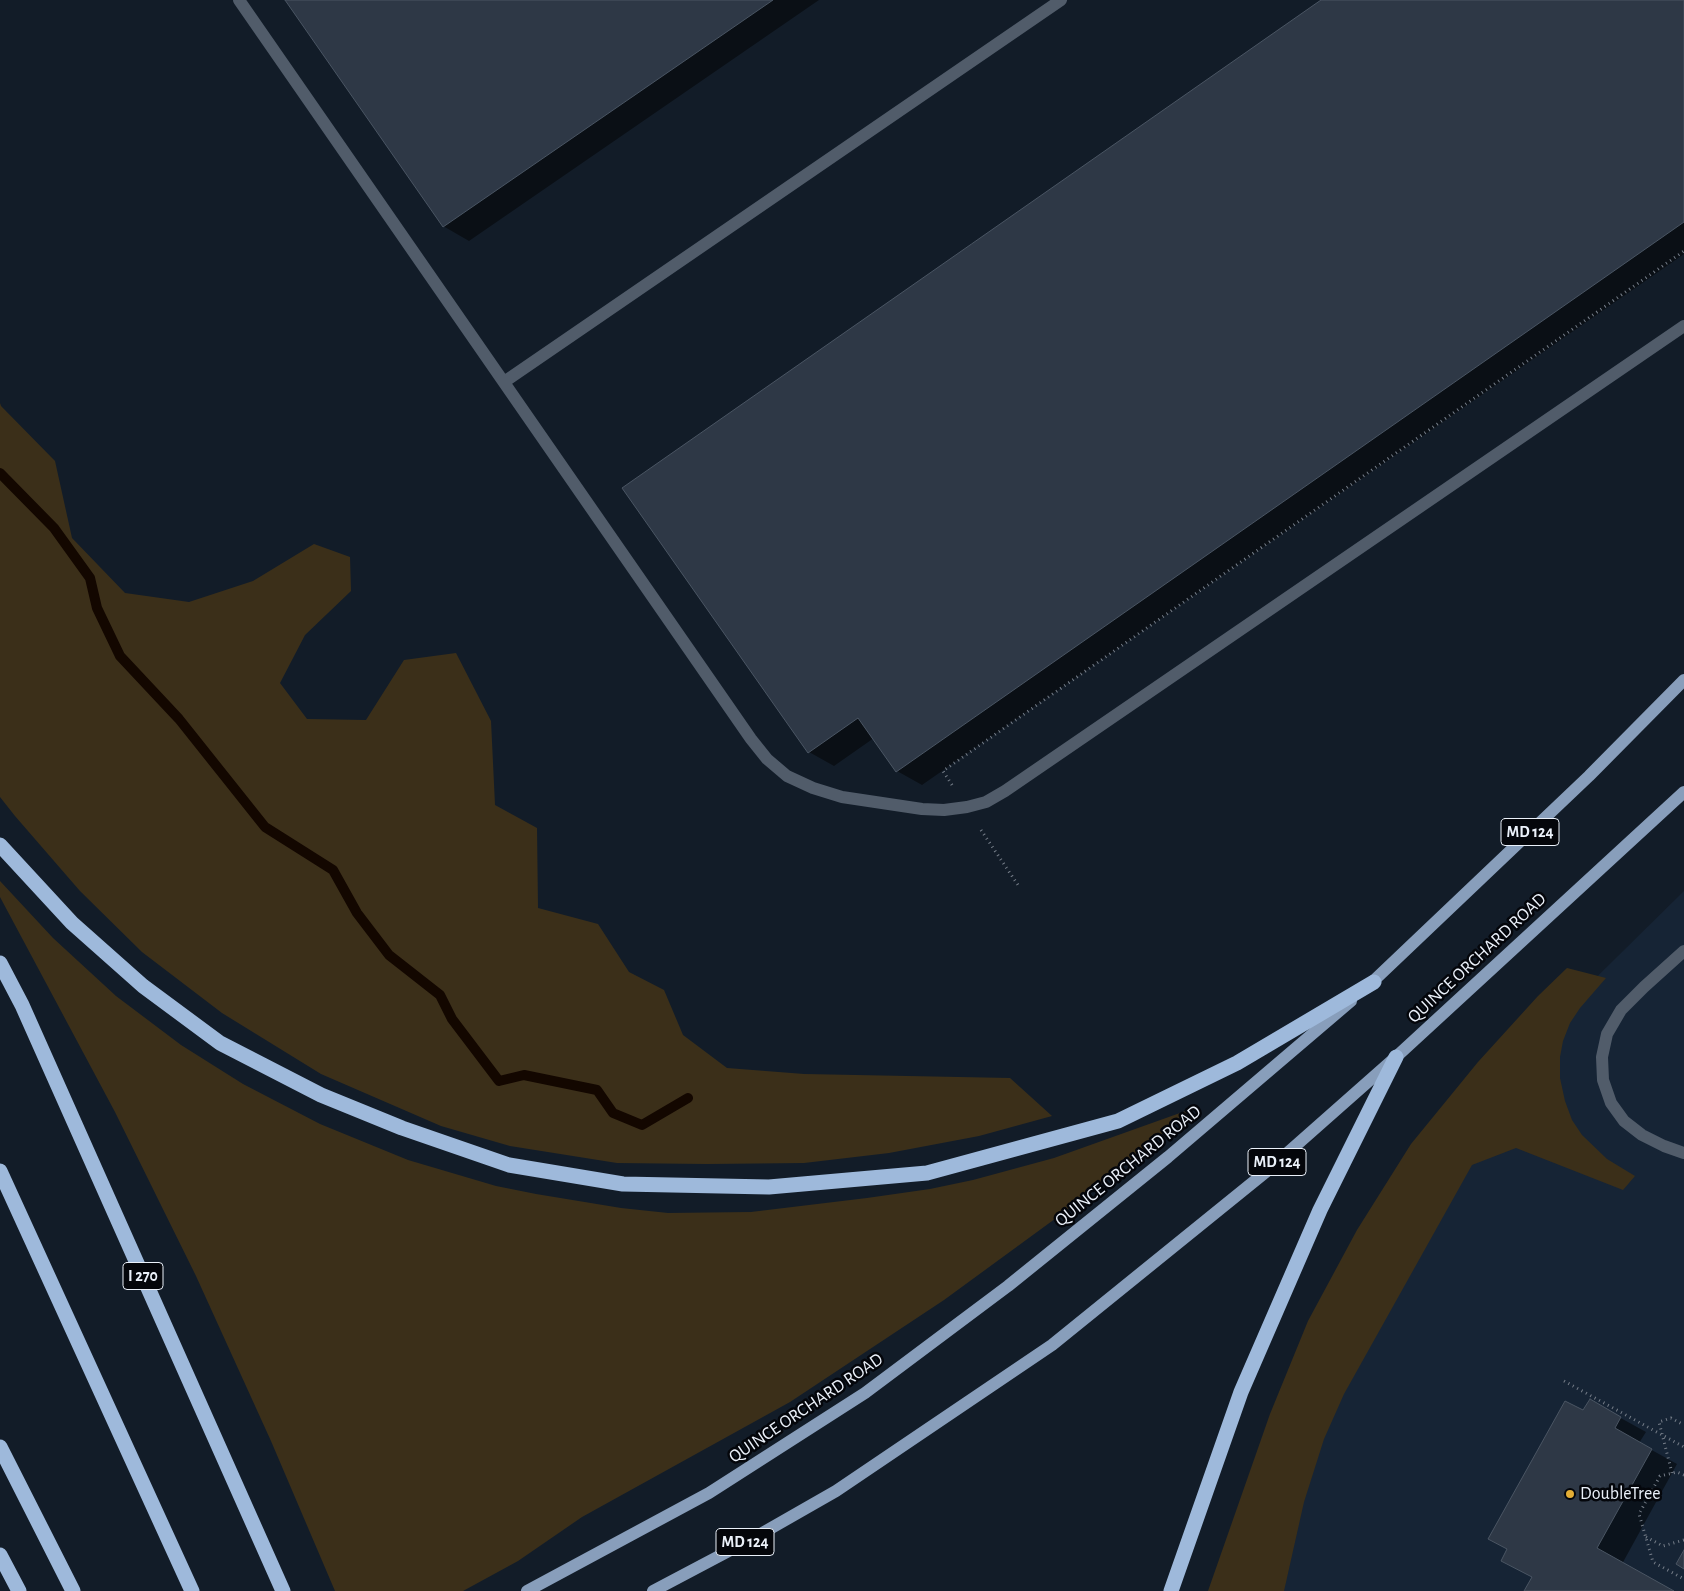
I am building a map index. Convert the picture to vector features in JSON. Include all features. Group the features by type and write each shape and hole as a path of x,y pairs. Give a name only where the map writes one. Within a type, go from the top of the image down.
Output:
{"highway":[{"path":"0,845 72,923 143,986 220,1043 321,1095 402,1128 510,1165 623,1184 769,1187 927,1173 946,1168 1118,1121 1237,1063 1374,982"},
{"name":"I 270","path":"0,962 22,1005 282,1591"},
{"path":"1171,1591 1241,1392 1320,1210 1396,1058"},
{"path":"0,1171 192,1591"},
{"path":"0,1447 73,1591"},
{"path":"0,1555 19,1591"}],"main road":[{"name":"QUINCE ORCHARD ROAD","path":"527,1591 709,1493 865,1393 1031,1267 1168,1157 1374,982 1589,776 1684,680"},
{"name":"QUINCE ORCHARD ROAD","path":"653,1591 760,1535 836,1491 1052,1345 1268,1171 1396,1058 1684,792"}],"lane":[{"path":"239,0 751,739 767,759 787,776 813,788 842,797 922,809 944,810 986,802 1005,791 1684,326"},
{"path":"504,382 1061,0"},
{"path":"1684,951 1621,1010 1607,1034 1602,1057 1603,1080 1611,1103 1624,1121 1642,1135 1684,1153"}],"path":[{"path":"957,792 943,771 1684,251"},
{"path":"981,830 1020,888"},
{"path":"1564,1381 1684,1447"},
{"path":"1672,1473 1659,1422 1671,1418 1684,1425"},
{"path":"1684,1475 1677,1472 1660,1476 1639,1514 1653,1562 1684,1579"},
{"path":"1646,1537 1663,1546 1684,1540"}],"shaded area":[{"path":"0,403 55,461 72,538 125,593 189,602 253,581 314,544 350,557 351,591 305,635 280,683 307,719 366,720 404,660 456,653 491,721 495,805 537,828 538,908 598,924 629,972 664,990 683,1035 727,1068 804,1074 1010,1078 1052,1116 979,1136 889,1153 804,1163 617,1163 510,1146 441,1126 321,1074 222,1013 142,952 80,891 0,797"},
{"path":"0,881 53,938 116,996 181,1045 243,1084 320,1124 408,1160 496,1186 536,1194 621,1208 668,1213 751,1212 867,1198 930,1189 973,1180 1054,1158 1194,1108 1089,1194 944,1300 790,1402 582,1517 518,1561 463,1591 335,1591 271,1441 196,1276 115,1112 0,897"},
{"path":"1684,891 1684,1591 1259,1591 1293,1451 1549,1024"},
{"path":"1567,968 1606,978 1580,1008 1570,1023 1563,1041 1560,1057 1560,1078 1565,1101 1572,1120 1582,1135 1607,1159 1635,1176 1623,1190 1516,1148 1472,1165 1344,1394 1324,1439 1304,1502 1284,1591 1208,1591 1270,1414 1308,1321 1357,1230 1411,1144 1478,1062 1538,996"}],"building":[{"path":"285,0 773,0 443,227"},
{"path":"1321,0 1684,0 1684,222 896,772 858,718 808,753 622,488"},
{"name":"DoubleTree","path":"1590,1399 1621,1417 1615,1428 1652,1449 1597,1548 1674,1591 1524,1591 1532,1577 1501,1561 1507,1549 1488,1539 1565,1401 1583,1410"},
{"name":"DoubleTree","path":"1684,1550 1684,1569 1676,1564"}],"waterway":[{"path":"0,473 54,528 90,578 97,608 120,656 179,719 265,827 333,870 357,913 389,955 440,995 452,1019 499,1081 524,1075 597,1090 613,1113 642,1125 688,1098"}],"place":[{"name":"DoubleTree","path":"1570,1494"}]}
